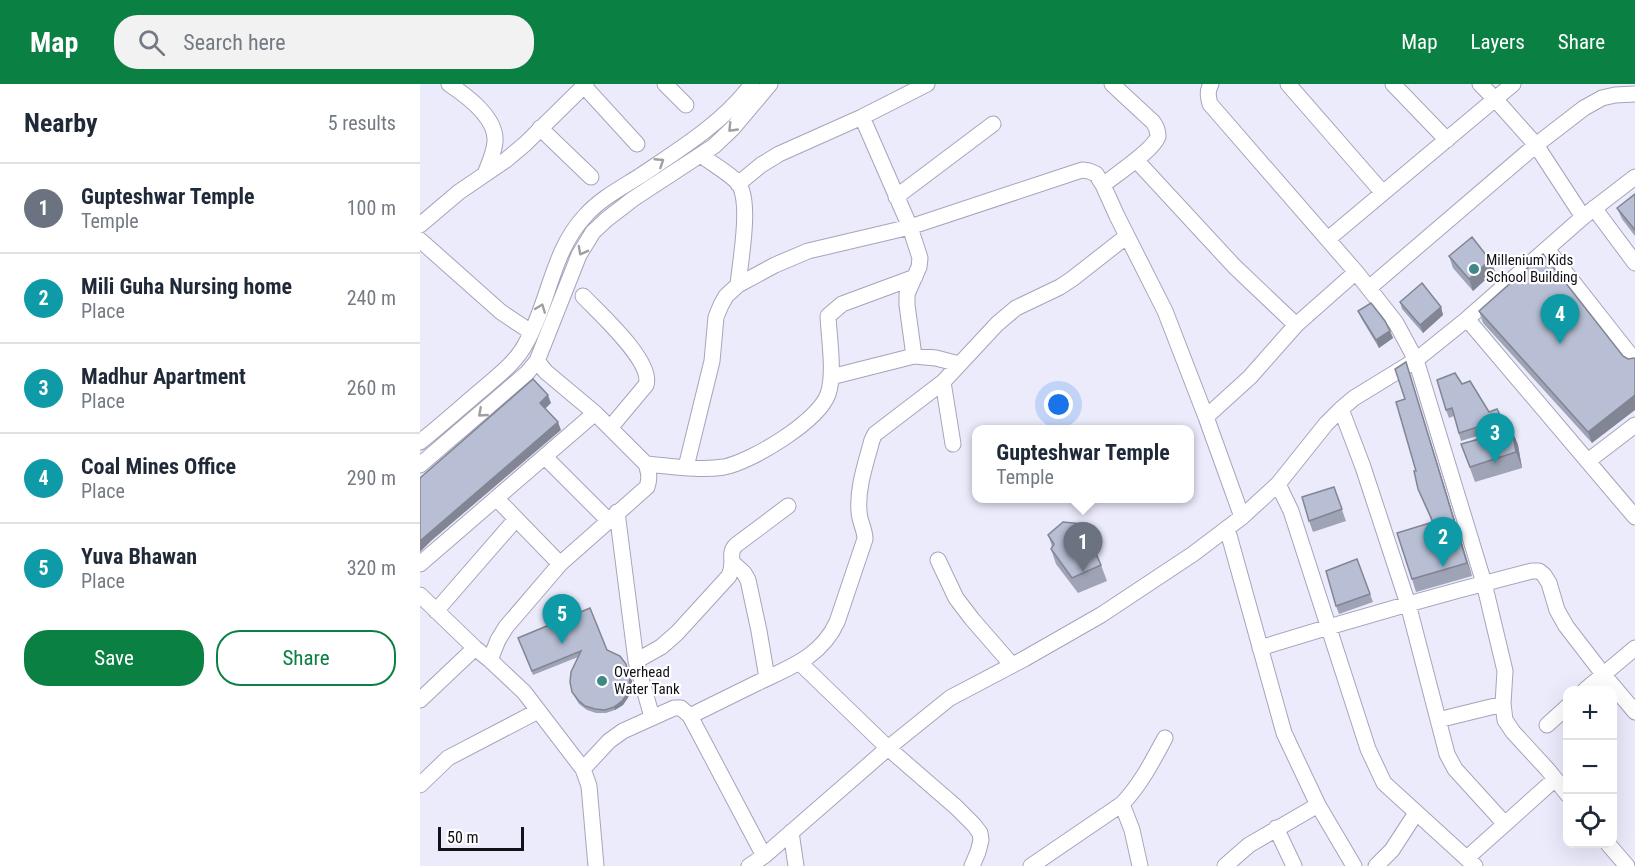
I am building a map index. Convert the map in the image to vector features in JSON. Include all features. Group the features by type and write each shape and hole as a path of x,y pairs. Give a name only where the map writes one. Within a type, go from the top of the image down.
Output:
{"street":[{"path":"450,84 479,108 492,125 496,139 485,174"},
{"path":"665,84 686,105"},
{"path":"420,442 517,357 526,344 542,308 558,259 584,216 601,201 716,123 752,84"},
{"path":"420,465 527,373 537,361 579,255 593,232 633,199 714,146 733,128 770,84"},
{"path":"738,184 779,154 862,117 927,84"},
{"path":"1103,185 1136,160 1158,135 1153,122 1112,84"},
{"path":"1211,84 1208,89 1210,104 1369,288 1396,323 1416,360 1484,583 1504,670 1505,720 1567,794"},
{"path":"1288,84 1383,193"},
{"path":"1393,84 1447,140"},
{"path":"1480,84 1536,145 1589,213 1635,263"},
{"path":"1328,239 1513,84"},
{"path":"531,332 501,312 420,228 459,192 506,160 585,85 637,144"},
{"path":"1369,288 1536,145 1584,108 1615,94 1635,94"},
{"path":"862,117 910,227 920,258 919,267 907,294 914,356"},
{"path":"896,196 993,124"},
{"path":"540,128 591,177"},
{"path":"700,155 738,184 744,199 745,216 738,285"},
{"path":"1136,160 1234,266 1296,325"},
{"path":"686,467 712,361 716,317 726,296 738,285 775,264 808,251 910,227 1082,170 1096,174 1103,185 1126,236 1165,311 1242,517"},
{"path":"749,866 950,698 1101,615 1193,554 1242,517 1278,484 1341,409 1354,398 1416,360 1589,213 1635,177"},
{"path":"690,716 800,663 824,643 832,633 865,539 858,499 872,440 881,428 943,382 997,324 1016,308 1060,287 1126,236"},
{"path":"1547,249 1635,361"},
{"path":"1206,417 1250,377 1296,325 1356,272"},
{"path":"646,464 724,467 760,452 802,425 817,411 828,394 831,377 828,316 842,304 915,277"},
{"path":"583,296 636,353 647,375 648,380 645,385 610,428"},
{"path":"1467,319 1635,517"},
{"path":"831,377 914,356 936,358 959,364"},
{"path":"490,660 506,627 560,564 647,487 650,480 646,464 595,413 546,372 537,361"},
{"path":"943,382 953,444"},
{"path":"1341,409 1363,467 1408,604 1447,754 1455,769 1505,824"},
{"path":"420,564 595,413"},
{"path":"1588,461 1635,425"},
{"path":"545,457 613,516 636,661 652,717"},
{"path":"1278,484 1291,511 1368,749 1383,783 1471,862 1505,824 1554,780"},
{"path":"496,498 560,564"},
{"path":"636,661 660,647 677,633 729,576 733,563 732,548 788,506"},
{"path":"436,611 516,519"},
{"path":"1227,528 1284,733 1318,805 1354,866"},
{"path":"938,560 956,598 1012,665"},
{"path":"733,563 748,580 766,678"},
{"path":"1260,648 1484,583 1539,571 1549,583 1561,618 1635,712"},
{"path":"420,595 524,692 583,769 589,786 597,866"},
{"path":"422,692 475,648"},
{"path":"1590,686 1635,648"},
{"path":"800,663 888,748 974,825 980,833 981,840 972,866"},
{"path":"1438,720 1503,704"},
{"path":"583,769 609,741 623,731 674,708 681,708 690,716 764,855"},
{"path":"1546,724 1563,710"},
{"path":"420,784 448,758 538,711"},
{"path":"1031,866 1122,804 1142,780 1165,738"},
{"path":"1122,804 1132,830 1140,866"},
{"path":"1225,866 1249,845 1318,805"},
{"path":"1376,866 1392,850 1416,813"},
{"path":"1276,828 1294,866"},
{"path":"791,832 796,866"},
{"path":"1612,848 1627,866"}],"building":[{"path":"1635,194 1635,230 1617,208"},
{"path":"1472,237 1490,260 1469,279 1449,256"},
{"path":"1543,254 1623,356 1635,359 1635,395 1588,432 1479,311"},
{"path":"1422,283 1441,307 1420,325 1400,302"},
{"path":"1371,303 1390,331 1376,340 1358,311"},
{"path":"1406,362 1467,563 1412,579 1397,533 1433,522 1418,489 1414,471 1416,471 1396,402 1405,399 1395,369"},
{"path":"1455,373 1462,384 1470,381 1489,412 1497,409 1502,419 1459,433 1452,408 1446,410 1437,380"},
{"path":"533,379 548,395 540,403 558,422 420,541 420,478"},
{"path":"1512,430 1516,452 1470,467 1461,444"},
{"path":"1334,487 1342,509 1309,521 1302,497"},
{"path":"1063,522 1083,524 1101,565 1072,578 1051,549 1054,544 1048,535"},
{"path":"1357,559 1370,594 1336,606 1326,571"},
{"path":"590,608 607,650 620,656 626,664 630,677 628,693 622,701 605,710 585,706 572,692 571,672 581,651 532,671 518,638"}],"place":[{"name":"Millenium Kids School Building","path":"1474,269"},
{"name":"Coal Mines Office","path":"1560,344"},
{"name":"Madhur Apartment","path":"1495,463"},
{"name":"Mili Guha Nursing home","path":"1443,567"},
{"name":"Gupteshwar Temple","path":"1083,572"},
{"name":"Yuva Bhawan","path":"562,644"},
{"name":"Overhead Water Tank","path":"602,681"}]}
